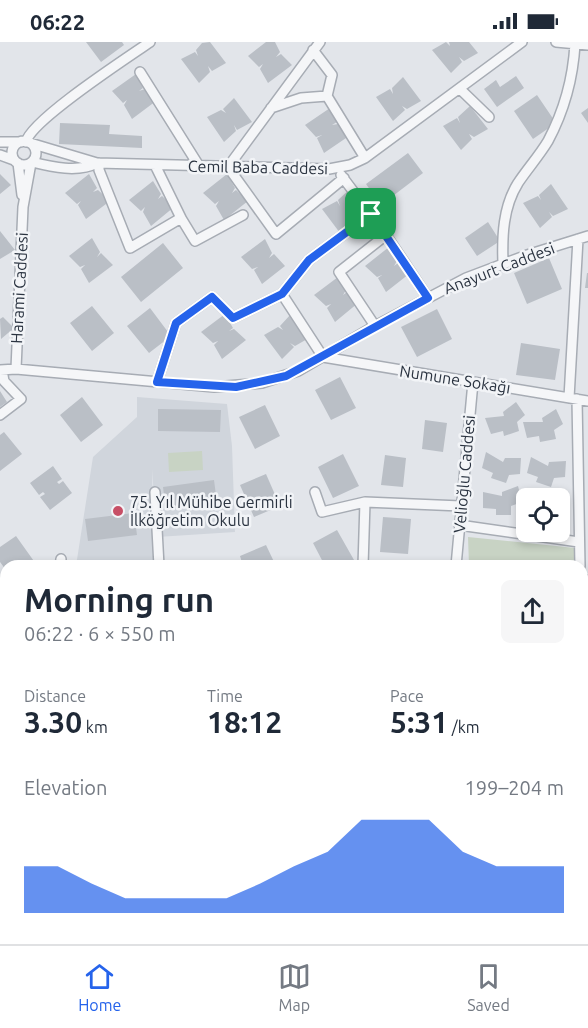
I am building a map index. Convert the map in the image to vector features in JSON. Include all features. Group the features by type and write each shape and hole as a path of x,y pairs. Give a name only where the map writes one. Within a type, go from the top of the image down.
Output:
{"street":[{"path":"23,207 16,162 12,152 26,142 36,126 83,88 150,42"},
{"path":"320,42 228,167 276,234 344,178"},
{"name":"Cemil Baba Caddesi","path":"0,142 26,142 98,163 336,168 365,158 522,42"},
{"path":"556,42 588,45"},
{"path":"503,263 503,233 508,206 515,189 543,149 561,113 570,84 575,44"},
{"path":"313,50 332,75 327,96 365,158"},
{"path":"140,72 199,166"},
{"path":"460,89 489,117"},
{"path":"270,108 301,98 327,96"},
{"path":"23,207 35,151 26,142"},
{"path":"0,155 16,162"},
{"name":"Cemil Baba Caddesi","path":"16,162 68,168 91,166 98,163"},
{"path":"98,163 130,248 181,218"},
{"path":"155,165 195,241 243,215"},
{"path":"336,168 386,235 428,298"},
{"name":"Harami Caddesi","path":"16,369 23,207"},
{"path":"157,382 176,323 212,297 233,318 282,294 309,260 371,214"},
{"path":"375,326 339,272 386,235"},
{"name":"Anayurt Caddesi","path":"1,370 16,369 214,387 249,385 298,371 428,298 503,263 588,236"},
{"path":"578,239 573,399 583,522 579,542 580,560"},
{"path":"282,294 323,357"},
{"name":"Numune Sokağı","path":"323,357 588,401"},
{"path":"0,415 21,399 4,381 1,370"},
{"name":"Velioğlu Caddesi","path":"456,560 473,382"},
{"path":"577,464 588,464"},
{"path":"155,492 159,560"},
{"path":"315,492 322,512 365,502 461,506"},
{"path":"363,560 365,502"},
{"path":"459,525 579,542"}],"shaded area":[{"path":"137,397 227,404 232,446 235,532 157,537 152,469 154,560 77,560 93,457 137,417"}],"green space":[{"path":"202,451 203,470 169,472 168,453"},
{"path":"468,537 575,548 575,560 469,560"}],"building":[{"path":"86,42 122,42 124,45 101,62"},
{"path":"210,42 226,63 212,71 208,66 210,72 199,83 181,59 195,52 198,56 196,50 202,43"},
{"path":"266,42 275,42 280,52 276,57 281,54 292,65 268,83 260,69 263,64 259,67 248,56"},
{"path":"446,42 450,46 449,42 469,42 478,53 464,61 459,57 462,62 451,73 432,50"},
{"path":"136,74 143,88 139,91 145,89 156,101 132,119 124,105 127,100 123,103 112,91"},
{"path":"516,76 524,88 497,107 484,89 496,80 500,87"},
{"path":"403,77 421,101 407,109 402,106 405,110 393,121 376,97 390,89 393,94 392,88"},
{"path":"537,95 556,123 533,139 514,111"},
{"path":"234,98 252,122 237,130 234,125 236,131 224,142 207,117 221,110 226,113 223,109"},
{"path":"470,106 488,129 474,137 469,134 472,139 461,150 443,126 457,118 460,123 458,117"},
{"path":"330,108 337,122 332,125 338,124 349,136 324,153 317,138 322,135 316,137 305,125"},
{"path":"588,108 588,123 581,113"},
{"path":"60,123 110,125 109,134 142,136 142,148 59,144"},
{"path":"408,153 423,173 381,205 366,184"},
{"path":"0,174 11,185 0,194"},
{"path":"89,174 97,188 93,192 98,190 110,201 86,219 78,205 81,201 77,204 65,193"},
{"path":"227,174 235,188 232,193 236,190 248,201 224,220 216,206 219,201 215,204 203,193"},
{"path":"153,181 161,194 158,199 162,196 174,207 151,226 143,212 145,207 141,211 129,200"},
{"path":"551,184 568,209 553,216 549,212 552,217 540,228 523,203 538,196 541,200 539,195"},
{"path":"350,189 367,213 353,221 350,216 352,222 340,233 322,209 337,201 340,206 338,200"},
{"path":"488,222 500,241 477,256 465,238"},
{"path":"0,231 15,250 0,259"},
{"path":"92,238 100,252 97,257 101,253 113,265 89,283 81,269 85,265 80,267 69,256"},
{"path":"265,239 272,253 269,258 274,254 285,266 262,284 254,270 258,267 252,269 241,257"},
{"path":"163,243 183,268 141,302 121,277"},
{"path":"389,247 397,261 394,266 398,263 409,274 386,292 378,278 382,275 377,277 365,266"},
{"path":"549,258 562,289 527,304 514,273"},
{"path":"587,273 588,288 585,288"},
{"path":"338,277 346,290 343,295 347,292 358,303 335,322 327,308 331,304 326,306 314,295"},
{"path":"92,306 114,333 92,351 70,323"},
{"path":"150,308 171,336 149,353 127,326"},
{"path":"437,309 452,339 417,357 401,327"},
{"path":"225,314 233,328 229,331 234,329 246,340 222,359 214,345 218,341 213,343 201,332"},
{"path":"291,314 309,338 295,346 290,343 294,347 282,359 264,335 278,327 283,330 280,326"},
{"path":"3,317 14,328 1,339 0,319"},
{"path":"521,343 560,349 555,380 516,375"},
{"path":"340,377 356,408 331,420 315,390"},
{"path":"0,391 7,402 0,407"},
{"path":"82,397 103,425 81,442 60,415"},
{"path":"516,402 525,415 517,422 519,431 504,436 503,431 491,434 485,418 504,416 503,412"},
{"path":"265,405 280,436 255,449 239,417"},
{"path":"158,409 221,410 220,432 158,431"},
{"path":"556,409 563,424 554,430 556,439 540,442 539,436 527,438 523,422 543,422 542,418"},
{"path":"425,420 447,423 443,452 422,449"},
{"path":"4,432 22,454 0,471 0,435"},
{"path":"486,452 503,462 505,458 521,458 520,474 509,475 506,483 491,478 493,473 482,468"},
{"path":"343,454 359,486 333,498 318,467"},
{"path":"385,455 406,458 403,487 381,485"},
{"path":"531,457 548,466 549,462 566,461 565,477 554,478 551,487 536,482 538,477 527,473"},
{"path":"53,466 62,479 57,482 59,484 63,481 72,493 50,510 40,497 45,494 43,492 39,495 30,483"},
{"path":"266,474 280,506 254,517 240,485"},
{"path":"214,480 217,503 166,510 163,487"},
{"path":"518,486 516,504 511,506 511,515 496,515 496,509 483,508 483,492 502,496 502,492"},
{"path":"134,513 137,535 88,541 85,519"},
{"path":"383,517 411,519 408,554 380,552"},
{"path":"337,530 354,560 322,560 313,543"},
{"path":"16,536 33,560 0,560 0,547"},
{"path":"266,545 273,560 241,560 240,556"}],"place":[{"name":"75. Yıl Mühibe Germirli İlköğretim Okulu","path":"118,511"}],"route":[{"path":"371,214 428,298 286,376 236,387 157,382 176,323 212,297 233,318 282,294 309,260 371,214"}]}
